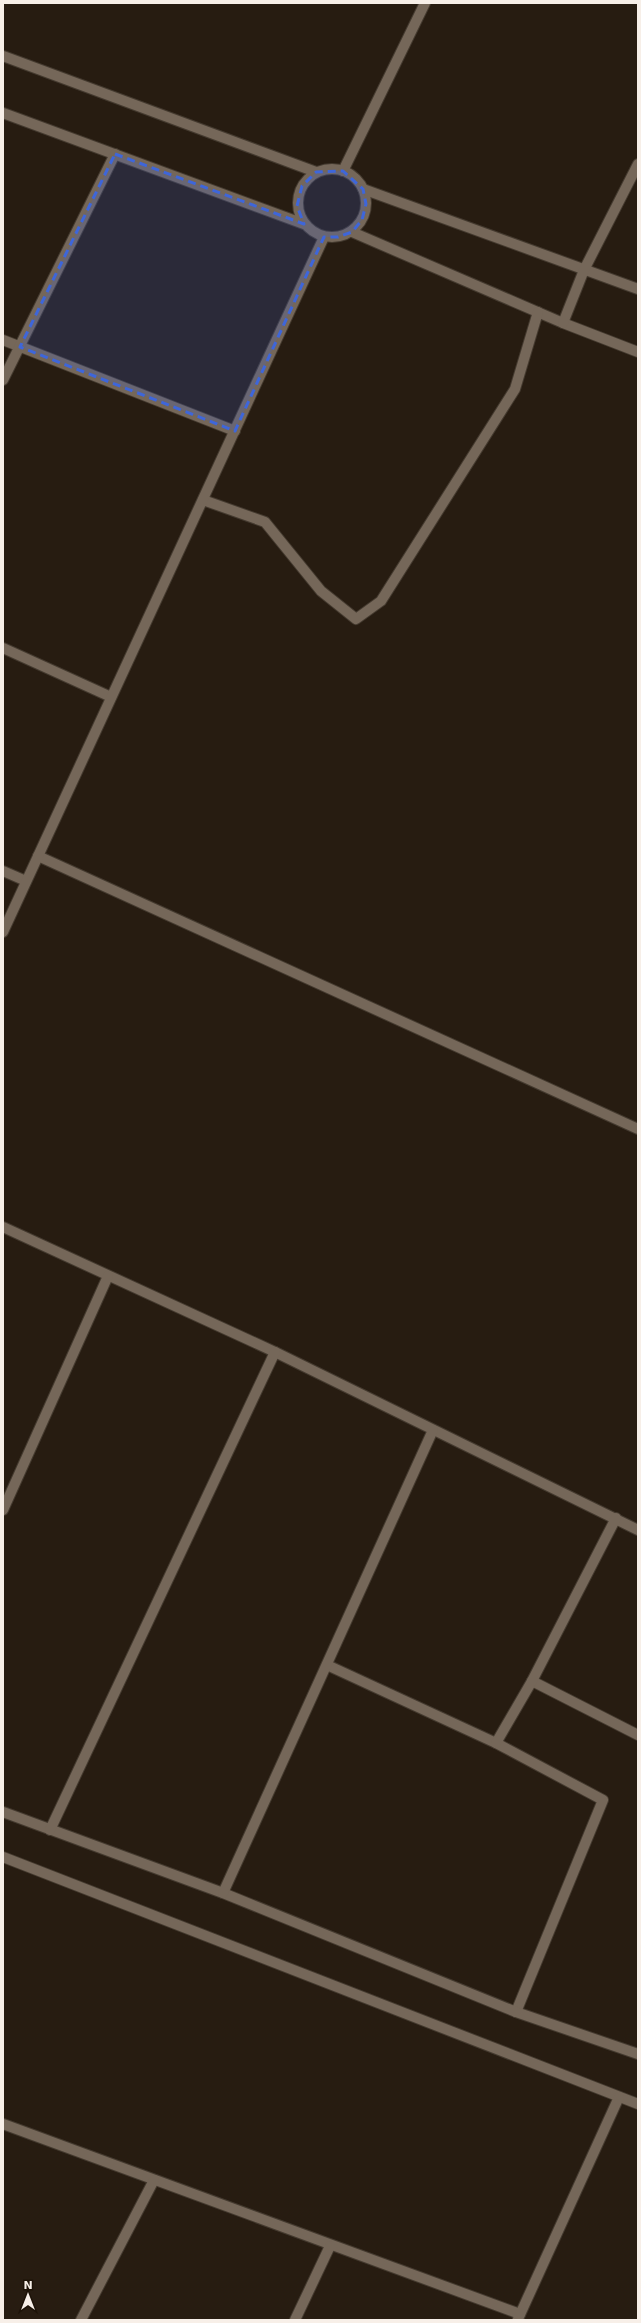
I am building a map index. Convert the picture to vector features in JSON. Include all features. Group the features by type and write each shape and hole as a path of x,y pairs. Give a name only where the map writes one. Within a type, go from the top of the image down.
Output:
{"street":[{"path":"343,171 425,3"},
{"path":"3,56 316,172"},
{"path":"3,113 304,224 313,232 324,237 338,237 352,232 362,220 366,204 363,189 355,178 343,171 329,169 316,172 302,186 297,206 304,224"},
{"path":"3,380 115,154"},
{"path":"562,323 584,270 638,164"},
{"path":"363,189 638,289"},
{"path":"352,232 562,323 638,352"},
{"path":"3,932 324,237"},
{"path":"202,500 264,522 321,591 356,619 381,601 515,389 538,312"},
{"path":"3,340 235,431"},
{"path":"3,648 111,697"},
{"path":"38,856 638,1129"},
{"path":"3,871 26,881"},
{"path":"3,1227 275,1352 638,1530"},
{"path":"3,1510 108,1276"},
{"path":"50,1830 275,1352"},
{"path":"223,1893 433,1430"},
{"path":"496,1743 532,1680 616,1518"},
{"path":"327,1665 496,1743 603,1800 516,2012"},
{"path":"532,1680 638,1735"},
{"path":"3,1812 223,1893 516,2012 638,2054"},
{"path":"3,1857 638,2104"},
{"path":"3,2124 519,2317 619,2097"},
{"path":"81,2320 154,2180"},
{"path":"295,2320 330,2246"}],"highlighted area":[{"path":"115,154 304,224 297,206 302,186 316,172 343,171 363,189 366,204 362,220 352,232 338,237 324,237 235,431 20,347"}]}
